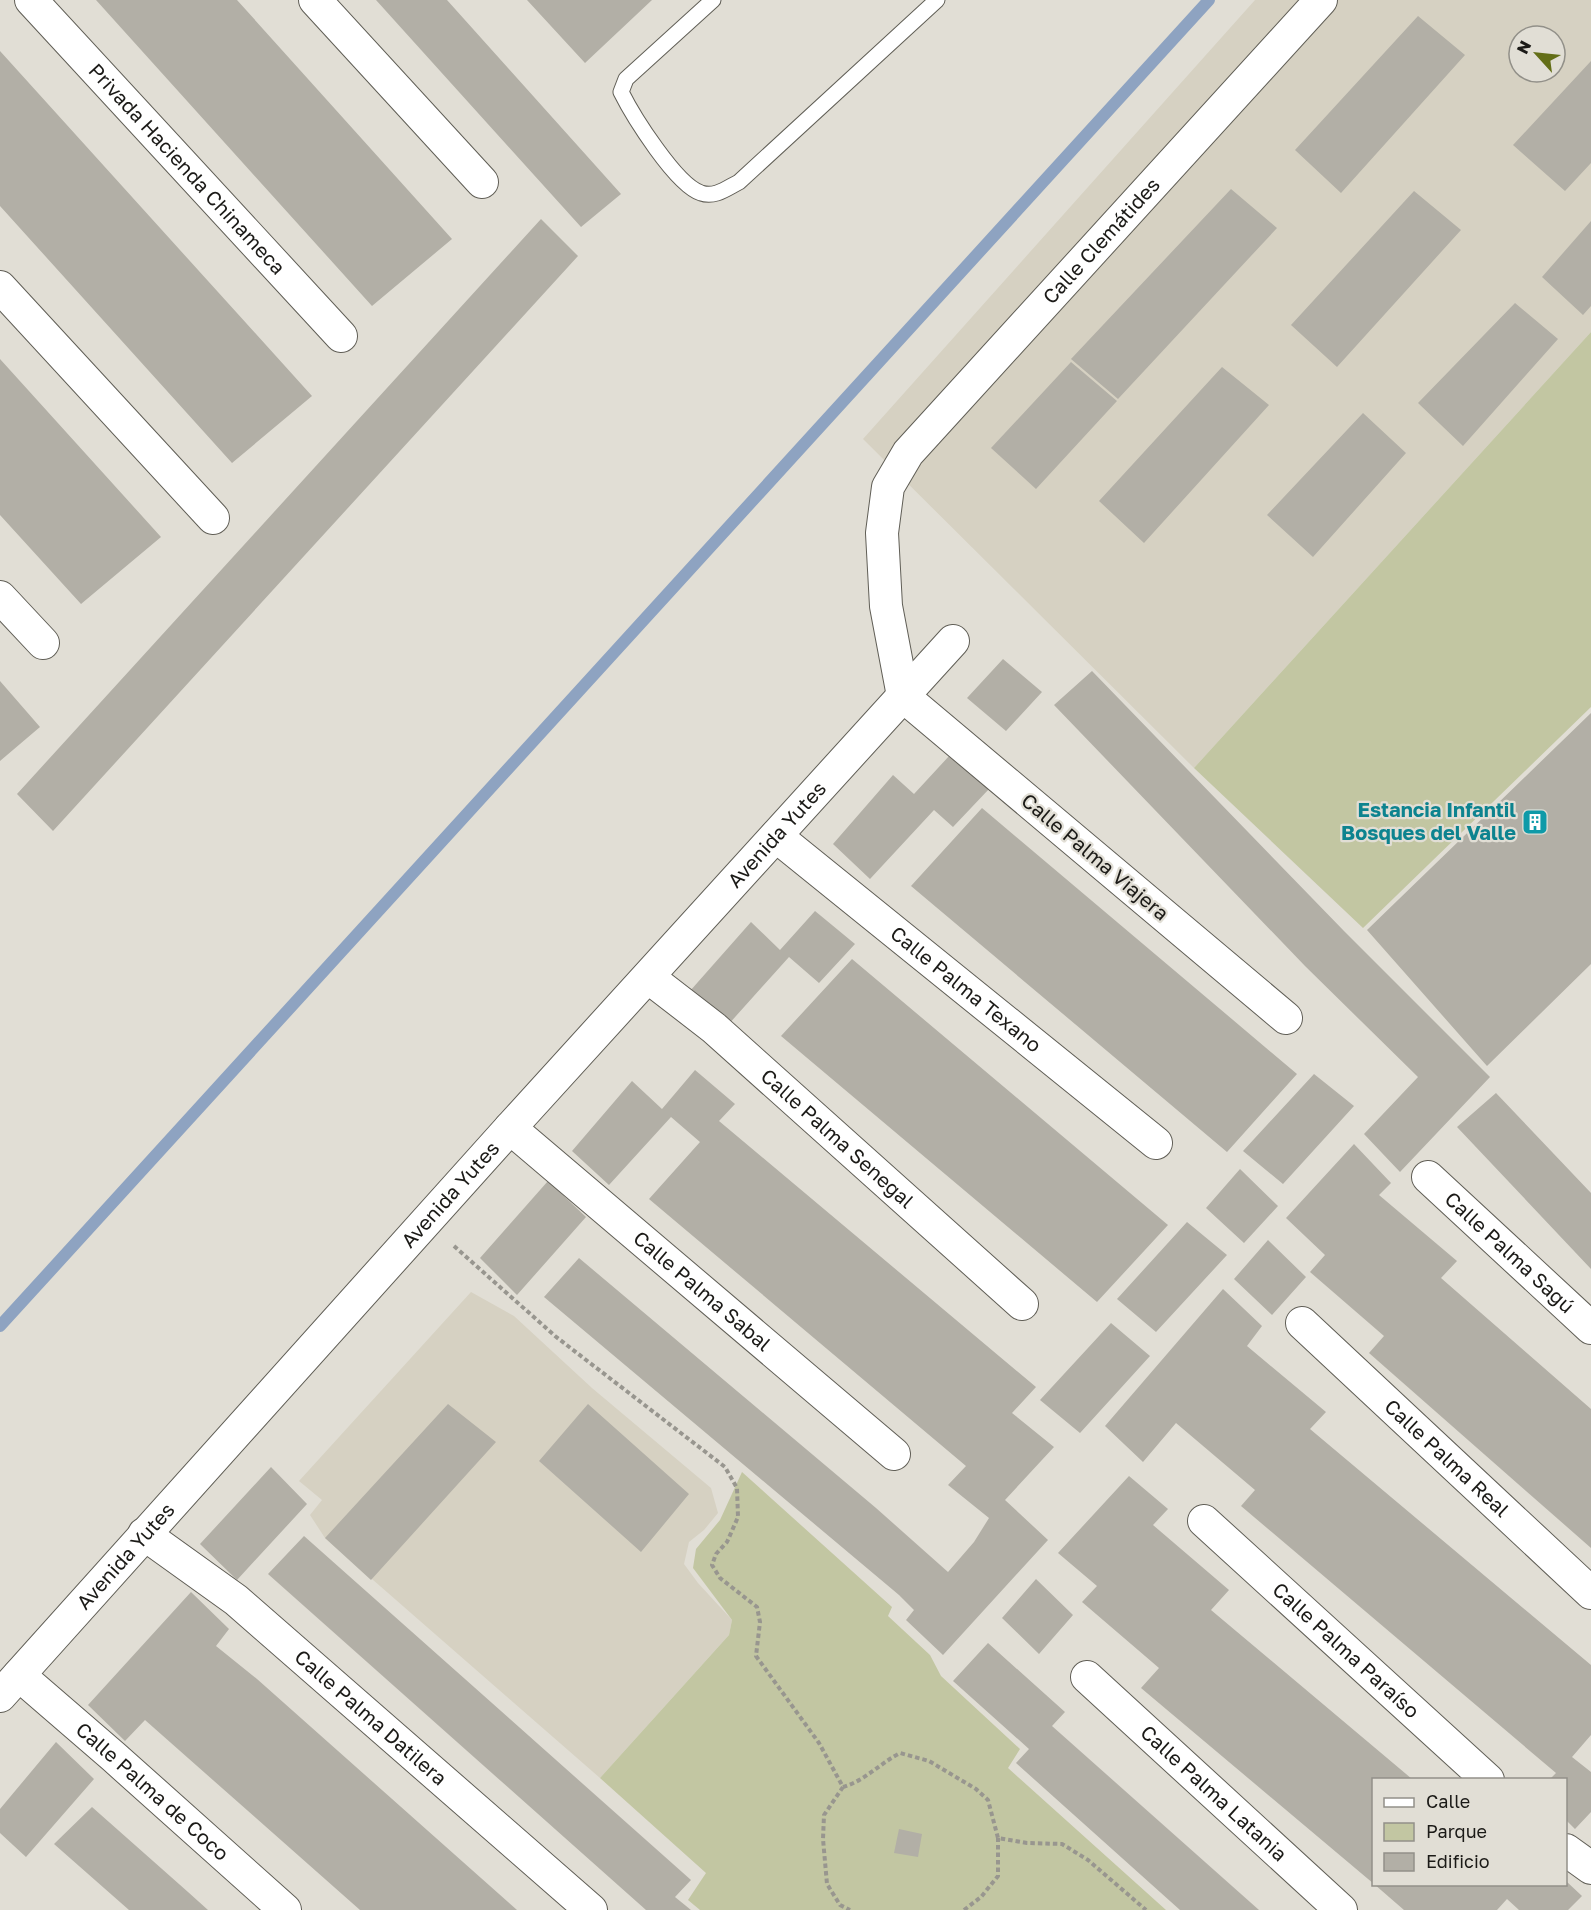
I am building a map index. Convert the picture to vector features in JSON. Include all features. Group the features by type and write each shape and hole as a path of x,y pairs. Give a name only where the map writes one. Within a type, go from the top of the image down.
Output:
{"street":[{"name":"Privada Hacienda Chinameca","path":"32,0 341,336"},
{"path":"315,0 482,182"},
{"name":"Calle Clemátides","path":"903,696 886,606 882,533 888,487 908,453 1322,0"},
{"path":"0,287 213,518"},
{"path":"0,597 43,643"},
{"name":"Avenida Yutes","path":"9,1685 953,640"},
{"name":"Calle Palma Viajera","path":"903,696 1286,1018"},
{"name":"Calle Palma Texano","path":"776,836 1156,1143"},
{"name":"Calle Palma Senegal","path":"648,977 714,1028 1022,1304"},
{"name":"Calle Palma Sabal","path":"510,1128 894,1454"},
{"name":"Calle Palma Sagú","path":"1428,1177 1591,1328"},
{"name":"Calle Palma Real","path":"1302,1323 1591,1593"},
{"name":"Calle Palma Paraíso","path":"1204,1521 1487,1778"},
{"name":"Calle Palma Datilera","path":"144,1534 236,1600 591,1910"},
{"name":"Calle Palma Latania","path":"1087,1677 1341,1910"},
{"name":"Calle Palma de Coco","path":"9,1685 114,1757 285,1910"},
{"path":"1567,1851 1591,1868"}],"lane":[{"path":"713,0 626,79 621,92 632,114 680,178 700,193 717,194 739,182 937,0"}],"path":[{"path":"426,1221 555,1336 725,1467 737,1488 738,1517 727,1542 716,1554 712,1565 720,1578 757,1607 760,1622 756,1656 819,1743 843,1787"},
{"path":"850,1910 840,1905 827,1884 823,1839 824,1815 843,1787 859,1782 884,1761 900,1753 929,1761 976,1789 988,1800 998,1838 998,1876 981,1897 964,1910"},
{"path":"998,1838 1027,1843 1062,1844 1088,1860 1146,1910"}],"shaded area":[{"path":"1255,0 1591,0 1591,332 1194,768 863,439"},
{"path":"471,1292 514,1316 592,1388 711,1488 718,1513 704,1530 689,1542 684,1564 732,1620 729,1635 600,1778 325,1538 310,1515 322,1500 299,1481"}],"green space":[{"path":"1591,332 1591,707 1363,928 1194,768"},
{"path":"742,1472 892,1607 888,1616 930,1655 941,1676 1020,1749 1008,1768 1166,1910 700,1910 688,1900 706,1873 600,1778 729,1635 732,1620 693,1568 696,1549 720,1520"}],"building":[{"path":"96,0 237,0 452,239 372,306"},
{"path":"376,0 447,0 621,194 581,227"},
{"path":"527,0 652,0 585,63"},
{"path":"1418,16 1465,55 1341,193 1295,150"},
{"path":"0,51 312,396 232,463 0,206"},
{"path":"1591,61 1591,163 1565,191 1513,145"},
{"path":"1231,189 1277,228 1118,399 1071,359"},
{"path":"1414,191 1461,230 1337,367 1291,325"},
{"path":"541,219 578,256 53,831 17,794"},
{"path":"1591,221 1591,306 1583,315 1542,277"},
{"path":"1515,303 1558,339 1463,446 1418,403"},
{"path":"0,359 161,537 81,604 0,515"},
{"path":"1071,362 1117,401 1036,489 991,448"},
{"path":"1222,367 1269,405 1144,543 1099,501"},
{"path":"1363,413 1406,453 1313,557 1267,515"},
{"path":"1003,659 1042,692 1006,731 967,698"},
{"path":"1092,671 1344,931 1490,1077 1400,1172 1364,1134 1418,1077 1305,966 1054,705"},
{"path":"0,681 40,727 0,761"},
{"name":"Estancia Infantil Bosques del Valle","path":"1591,713 1591,964 1487,1066 1367,930"},
{"path":"950,755 989,789 953,827 934,810 870,879 833,844 893,775 914,794"},
{"path":"982,808 1297,1074 1227,1152 911,886"},
{"path":"815,911 855,944 819,983 789,957 727,1026 690,991 751,922 780,950"},
{"path":"852,959 1168,1225 1097,1302 781,1036"},
{"path":"695,1070 735,1104 719,1121 1036,1387 1012,1413 1054,1447 1005,1500 1048,1540 943,1655 906,1620 914,1610 899,1595 544,1297 579,1258 876,1508 948,1572 974,1542 989,1518 948,1485 966,1466 649,1199 700,1142 671,1117 609,1185 572,1151 632,1081 662,1109"},
{"path":"1314,1074 1354,1106 1283,1184 1243,1151"},
{"path":"1496,1093 1591,1193 1591,1269 1457,1127"},
{"path":"1354,1144 1391,1183 1379,1195 1457,1261 1441,1278 1591,1409 1591,1548 1369,1353 1384,1336 1310,1272 1325,1255 1286,1218"},
{"path":"1240,1169 1278,1206 1244,1243 1206,1208"},
{"path":"548,1181 586,1217 517,1295 480,1258"},
{"path":"1187,1222 1227,1255 1156,1332 1117,1299"},
{"path":"1268,1240 1306,1277 1272,1315 1234,1279"},
{"path":"1223,1289 1262,1326 1247,1346 1326,1412 1310,1429 1591,1665 1591,1735 1572,1757 1591,1772 1591,1812 1575,1829 1567,1821 1567,1778 1551,1778 1556,1773 1241,1506 1255,1490 1176,1423 1143,1462 1105,1426"},
{"path":"1111,1323 1150,1356 1080,1433 1040,1400"},
{"path":"448,1404 496,1442 371,1580 325,1538"},
{"path":"588,1404 689,1494 641,1552 539,1461"},
{"path":"271,1467 307,1504 237,1580 200,1544"},
{"path":"1129,1476 1168,1509 1153,1525 1229,1590 1211,1610 1411,1778 1372,1778 1372,1882 1141,1688 1159,1668 1082,1602 1097,1586 1058,1553"},
{"path":"304,1536 691,1880 675,1897 691,1910 646,1910 268,1574"},
{"path":"1036,1579 1073,1615 1039,1654 1002,1618"},
{"path":"191,1592 229,1629 216,1646 257,1679 517,1910 360,1910 145,1720 125,1741 88,1705"},
{"path":"988,1643 1065,1712 1052,1726 1259,1910 1180,1910 1016,1763 1029,1749 953,1681"},
{"path":"56,1742 94,1779 26,1857 0,1833 0,1809"},
{"path":"92,1807 208,1910 129,1910 54,1844"},
{"path":"899,1829 922,1834 918,1857 894,1853"},
{"path":"1567,1882 1582,1896 1568,1910 1519,1910 1507,1899 1497,1910 1404,1910 1376,1886 1567,1886"}],"waterway":[{"path":"0,1326 1209,0"}],"place":[{"name":"Estancia Infantil Bosques del Valle","path":"1535,822"}]}
